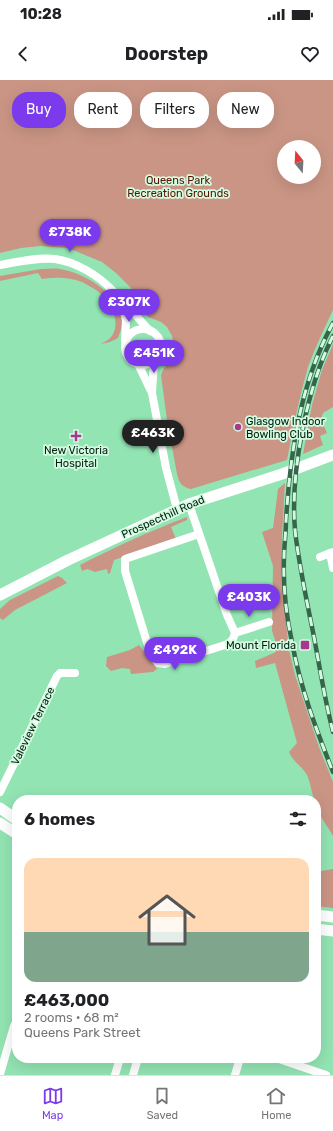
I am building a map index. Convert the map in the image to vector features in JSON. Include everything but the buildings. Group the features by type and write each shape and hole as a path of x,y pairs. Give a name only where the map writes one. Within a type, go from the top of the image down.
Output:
{"main road":[{"name":"Prospecthill Road","path":"0,595 68,560 177,509 282,474 333,455"},
{"path":"0,808 12,816"},
{"path":"0,823 12,831"},
{"path":"321,916 333,917"},
{"path":"321,930 333,931"}],"street":[{"path":"0,265 42,259 54,259 85,269 95,275 108,285 145,327 159,339 161,345 158,356 149,364 144,365 132,362 125,353 126,320 120,300"},
{"path":"125,341 128,336 138,329 150,331"},
{"path":"154,361 152,393 166,468 177,509"},
{"path":"138,364 152,393"},
{"path":"189,504 227,615 235,633 233,639 228,644 165,664 158,664 149,649 125,571 125,560 199,534"},
{"path":"320,557 332,552 333,568"},
{"path":"235,633 269,622"},
{"name":"Valeview Terrace","path":"0,792 57,676 60,674 75,673"},
{"path":"0,1074 12,1033"},
{"path":"115,1075 119,1063"},
{"path":"133,1075 137,1063"},
{"path":"235,1075 239,1063"},
{"path":"291,1063 326,1075"}],"green space":[{"name":"Queens Park Recreation Grounds","path":"0,80 333,80 333,310 308,367 287,460 191,489 183,486 177,474 167,420 161,375 171,359 174,345 172,336 167,327 161,322 148,317 131,288 102,262 68,248 41,246 21,248 0,253"},
{"path":"41,269 70,271 101,287 116,304 121,313 122,326 118,338 101,344 108,340 114,332 114,314 108,302 100,293 82,282 62,278 42,279 38,273 0,281 0,276"},
{"path":"333,344 333,407 323,413 321,419 327,433 320,436 323,445 303,454 312,405 322,370"},
{"path":"285,483 282,537 284,603 289,650 295,675 319,747 333,782 333,836 321,817 321,795 313,795 307,775 289,752 297,743 275,663 256,668 255,661 276,652 275,647 277,646 272,631 273,566 262,532 273,528 278,489"},
{"path":"187,517 187,520 171,527 176,539 114,560 110,573 108,574 107,569 95,572 87,569 82,571 80,565 106,552"},
{"path":"58,576 67,583 15,610 3,620 0,618 0,609 10,600"},
{"path":"139,645 157,669 153,672 131,674 130,669 122,668 111,671 106,666 107,657 130,650"},
{"path":"333,869 333,908 321,907 321,871"}],"railway":[{"path":"333,323 312,370 299,419 290,470 284,549 287,611 295,659 309,708 333,772"},
{"path":"333,336 315,380 302,430 295,482 294,507 295,530 301,570 333,732"}],"place":[{"name":"Glasgow Indoor Bowling Club","path":"238,427"},
{"name":"New Victoria Hospital","path":"76,436"},
{"name":"Mount Florida","path":"305,645"}]}
